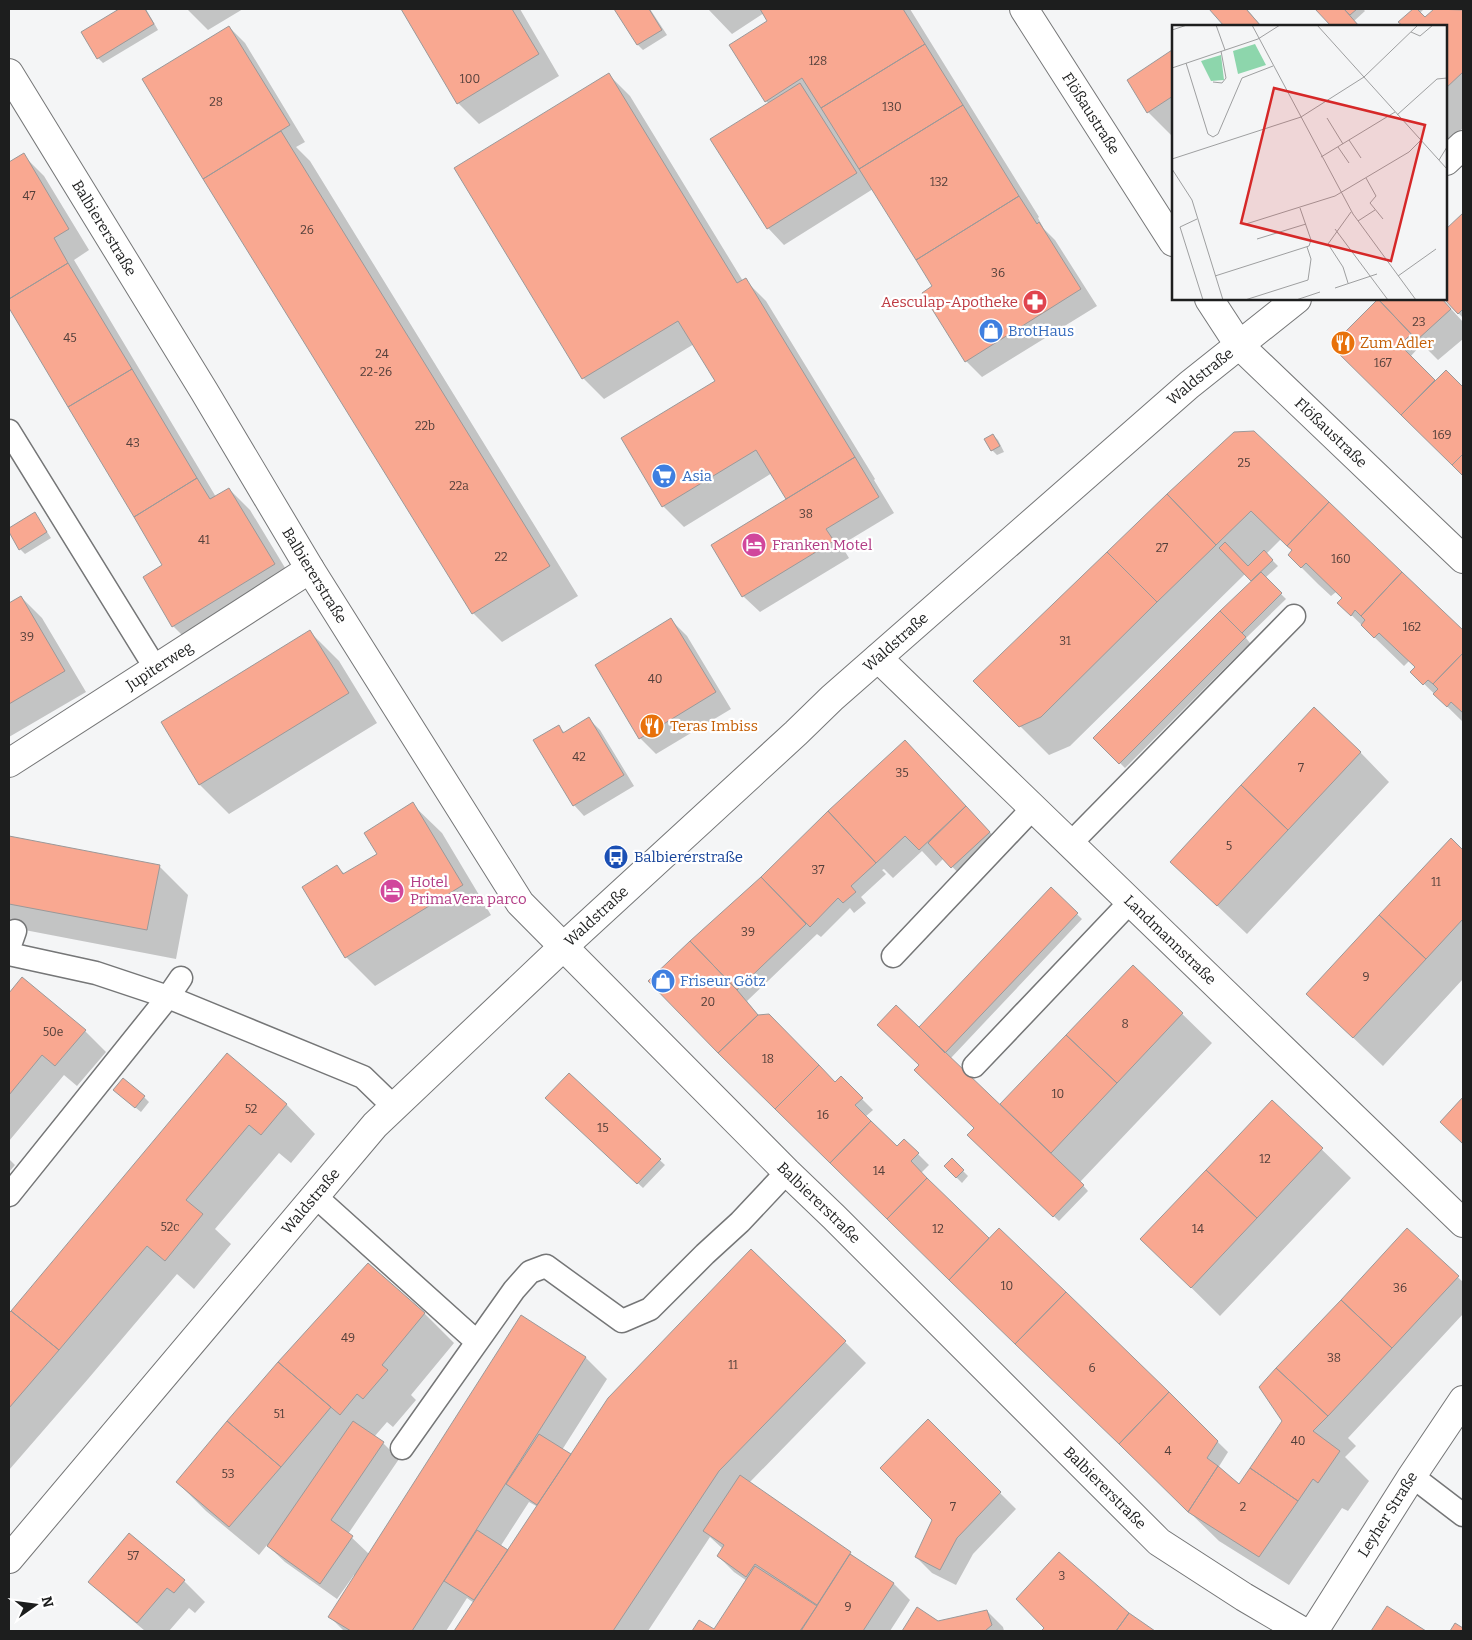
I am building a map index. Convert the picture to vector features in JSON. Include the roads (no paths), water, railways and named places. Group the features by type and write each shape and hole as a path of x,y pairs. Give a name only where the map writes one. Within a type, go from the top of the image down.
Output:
{"street":[{"name":"Flößaustraße","path":"1024,9 1172,240"},
{"name":"Balbiererstraße","path":"9,73 310,568 520,903 1159,1542 1244,1597 1302,1631"},
{"path":"1447,160 1463,145"},
{"name":"Flößaustraße","path":"1210,300 1239,346 1463,559"},
{"name":"Waldstraße","path":"9,1558 315,1196 375,1126 394,1107 563,947 796,734 832,698 1189,385 1296,300"},
{"name":"Jupiterweg","path":"9,763 310,568"},
{"name":"Landmannstraße","path":"878,658 1463,1223"},
{"name":"Leyher Straße","path":"1314,1631 1412,1476 1463,1400"}],"lane":[{"path":"9,431 156,669"},
{"path":"1070,844 1294,616"},
{"path":"893,956 1033,808"},
{"path":"974,1066 1130,902"},
{"path":"9,954 96,973 168,997 362,1077 394,1107"},
{"path":"9,1195 168,997 181,978"},
{"path":"402,1448 476,1342 514,1290 530,1272 546,1266 622,1321 650,1309 704,1254 740,1222 787,1172"},
{"path":"315,1196 476,1342"},
{"path":"1412,1476 1463,1515"}],"place":[{"name":"Aesculap-Apotheke","path":"1035,302"},
{"name":"BrotHaus","path":"991,331"},
{"name":"Zum Adler","path":"1343,343"},
{"name":"Asia","path":"664,476"},
{"name":"Franken Motel","path":"754,545"},
{"name":"Teras Imbiss","path":"652,726"},
{"name":"Balbiererstraße","path":"616,857"},
{"name":"Hotel PrimaVera parco","path":"392,891"},
{"name":"Friseur Götz","path":"663,981"}]}
